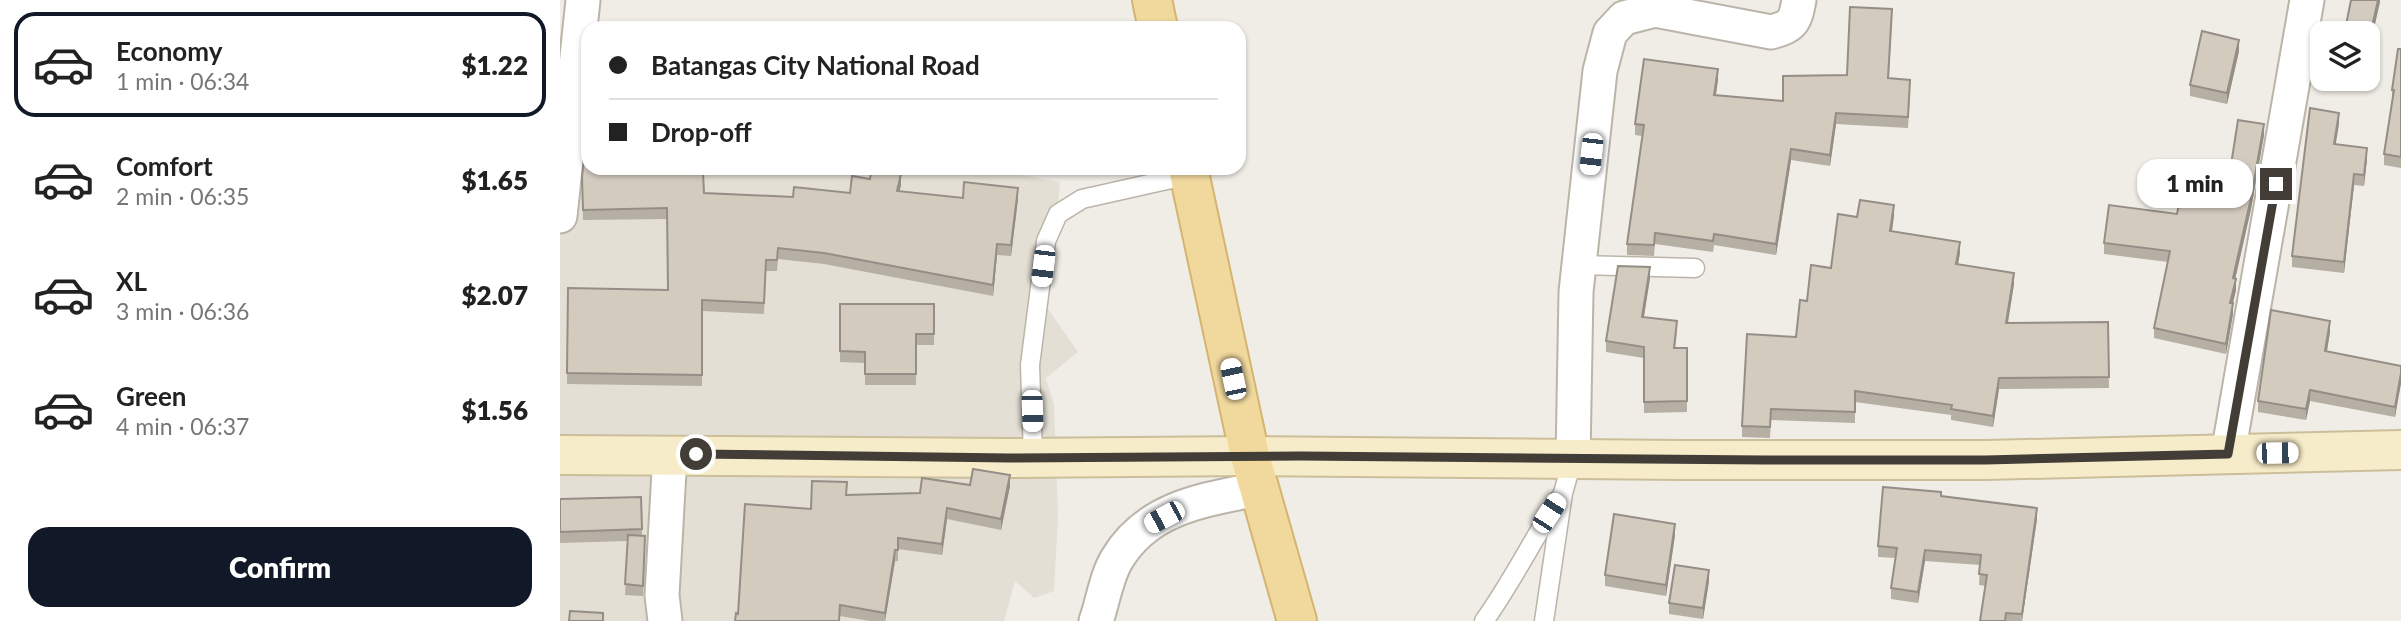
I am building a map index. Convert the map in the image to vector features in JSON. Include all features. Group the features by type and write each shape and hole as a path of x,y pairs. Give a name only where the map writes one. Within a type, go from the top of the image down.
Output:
{"main road":[{"path":"1152,0 1156,21"},
{"path":"1190,175 1254,472 1297,621"}],"street":[{"path":"560,216 583,0"},
{"path":"1568,476 1576,292 1600,71 1610,33 1624,18 1655,10 1771,32 1788,27 1797,16 1800,0"},
{"path":"2228,454 2307,0"},
{"path":"560,455 1033,456 1254,472 1568,476 1682,460 1986,460 2401,450"},
{"path":"665,621 662,595 670,454"},
{"path":"1096,621 1116,560 1140,530 1254,472"}],"lane":[{"path":"1033,456 1030,365 1046,242 1059,214 1082,199 1177,175"},
{"path":"1579,265 1695,268"},
{"path":"1484,621 1508,587 1568,476"},
{"path":"1544,621 1568,476"}],"shaded area":[{"path":"560,36 565,37 581,79 581,175 1021,175 1060,182 1048,309 1078,352 1046,378 1054,405 1058,515 1054,591 1034,598 1015,581 1004,621 560,621"}],"building":[{"path":"2351,0 2378,0 2373,21 2347,21"},
{"path":"1850,7 1892,9 1888,78 1910,80 1908,117 1836,113 1830,155 1791,149 1776,244 1714,234 1713,241 1655,233 1654,245 1627,244 1644,125 1635,124 1644,59 1718,69 1714,95 1783,101 1783,76 1847,75"},
{"path":"2202,31 2239,40 2227,93 2190,85"},
{"path":"2398,49 2401,49 2401,157 2384,154"},
{"path":"2310,108 2339,113 2334,144 2367,148 2364,175 2354,174 2344,262 2292,256"},
{"path":"2238,120 2264,124 2233,278 2236,279 2230,303 2233,303 2226,344 2154,328 2170,251 2104,243 2109,205 2177,214 2186,169 2229,178"},
{"path":"703,175 704,193 793,197 794,187 850,193 852,176 870,179 871,175 901,175 897,191 963,198 964,182 1018,188 1011,245 997,244 993,285 824,253 778,248 777,260 766,260 764,303 702,300 702,375 567,373 568,288 668,290 667,208 583,210 582,177"},
{"path":"1860,200 1894,205 1890,231 1960,242 1956,264 2014,273 2006,323 2108,322 2109,377 1999,378 1993,416 1951,409 1952,405 1855,391 1855,412 1771,409 1770,427 1742,426 1747,334 1796,337 1800,300 1807,301 1811,265 1831,268 1838,214 1857,217"},
{"path":"1618,266 1650,267 1642,317 1677,321 1674,348 1687,348 1687,401 1644,402 1644,347 1606,341"},
{"path":"840,304 934,304 934,334 916,334 916,374 865,374 865,352 840,351"},
{"path":"2271,310 2330,321 2325,351 2401,366 2395,407 2310,390 2306,409 2258,401"},
{"path":"973,469 1010,475 1001,519 947,508 942,544 898,538 885,613 840,605 839,621 735,621 736,613 738,614 745,504 811,509 812,481 847,482 846,495 920,493 922,478 970,485"},
{"path":"1883,487 1941,492 1941,496 2037,508 2022,614 2006,613 2005,621 1980,621 1987,575 1979,574 1981,555 1925,550 1918,592 1891,588 1897,548 1878,546"},
{"path":"641,497 642,529 560,532 560,499"},
{"path":"1614,514 1675,524 1666,585 1605,575"},
{"path":"628,535 645,536 643,586 625,584"},
{"path":"1675,565 1709,570 1703,608 1669,603"},
{"path":"570,611 603,613 603,621 569,621"}],"route":[{"path":"696,454 1682,460 1986,460 2228,454 2276,184"}]}
